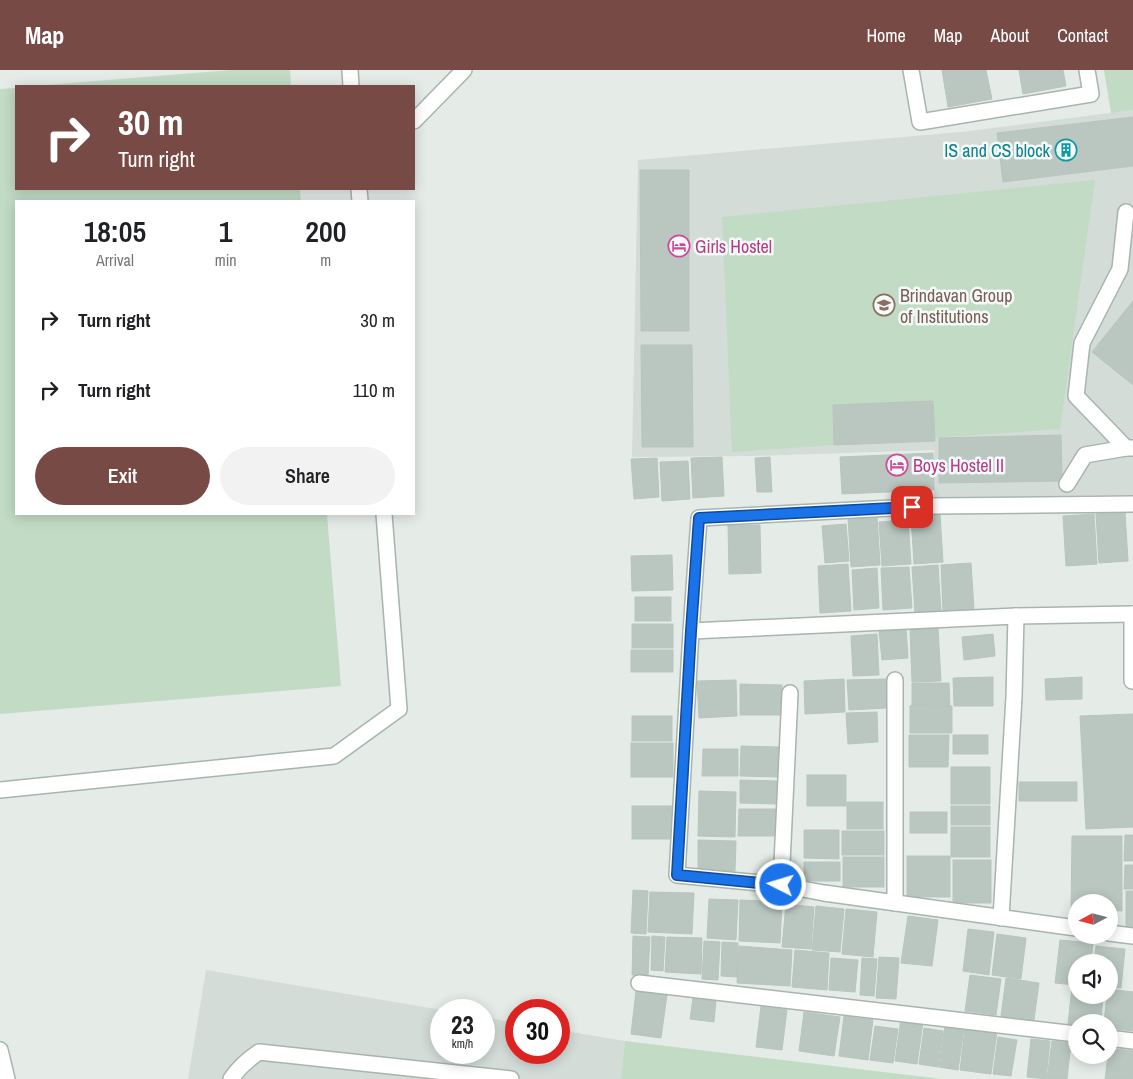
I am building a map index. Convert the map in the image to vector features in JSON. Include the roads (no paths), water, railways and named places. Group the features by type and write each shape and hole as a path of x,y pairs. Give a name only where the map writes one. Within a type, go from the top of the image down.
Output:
{"street":[{"path":"350,70 351,85"},
{"path":"415,119 464,70"},
{"path":"911,70 920,122 1091,94 1087,70"},
{"path":"1126,212 1120,269 1082,343 1076,396 1130,448"},
{"path":"1067,484 1085,455 1130,448"},
{"path":"1068,927 824,893 781,885 677,875 699,518 931,506 1133,504"},
{"path":"0,790 334,756 341,751 399,708 384,515"},
{"path":"691,631 1016,616 1132,614 1133,682"},
{"path":"1001,918 1014,697 1016,616"},
{"path":"895,680 895,903"},
{"path":"781,885 790,693"},
{"path":"1118,934 1133,936"},
{"path":"639,983 1068,1033"},
{"path":"1118,1039 1133,1041"},
{"path":"0,1050 7,1079"},
{"path":"231,1079 248,1059 259,1052 511,1079"}],"place":[{"name":"IS and CS block","path":"1066,150"},
{"name":"Girls Hostel","path":"679,246"},
{"name":"Brindavan Group of Institutions","path":"884,305"},
{"name":"Boys Hostel II","path":"897,465"}]}
